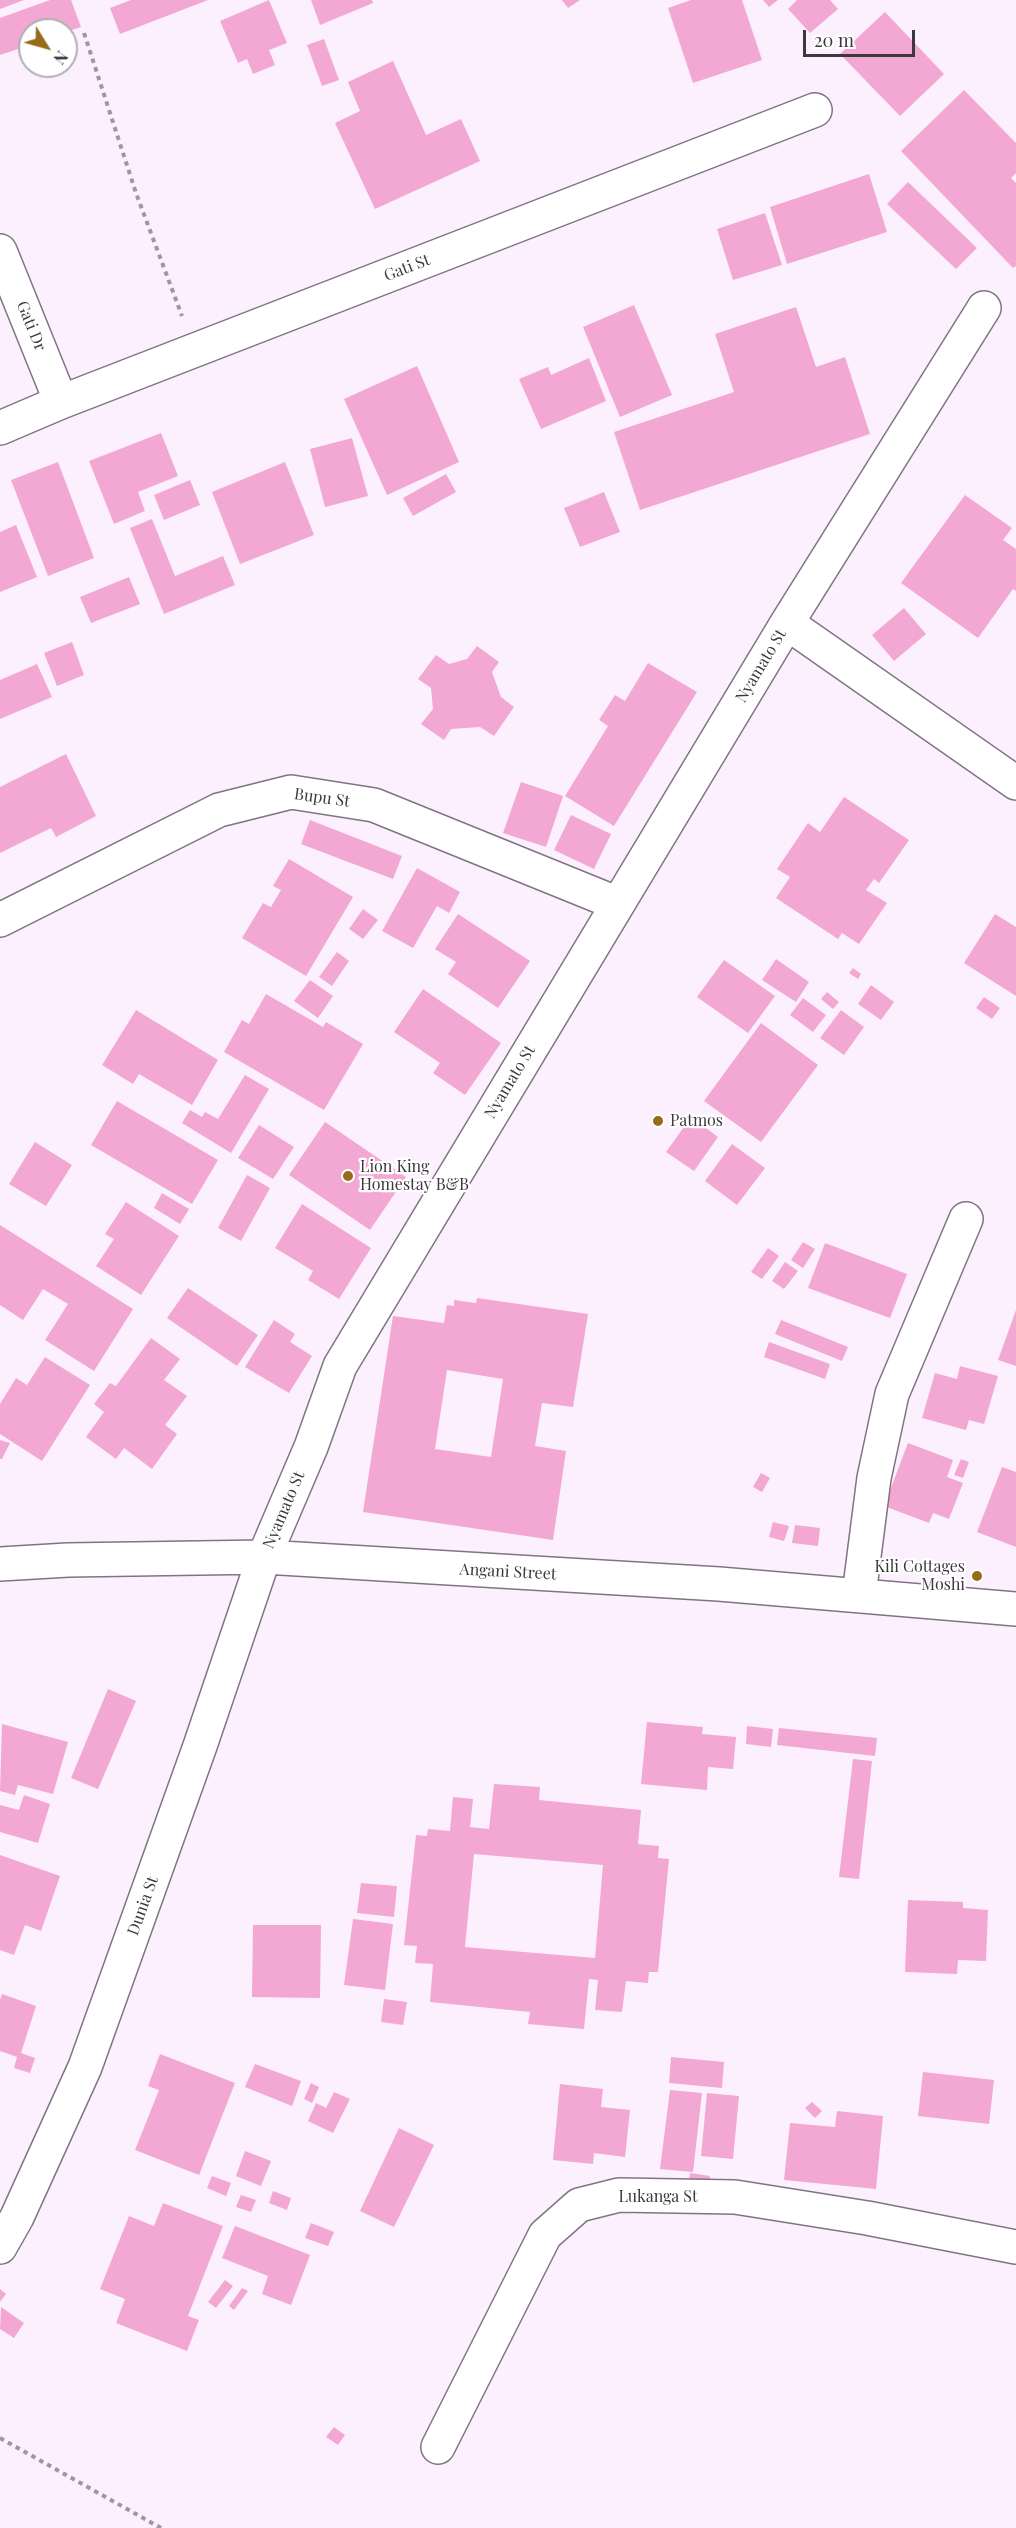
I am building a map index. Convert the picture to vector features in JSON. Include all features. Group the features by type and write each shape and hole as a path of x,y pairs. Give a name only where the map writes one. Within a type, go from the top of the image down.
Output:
{"street":[{"name":"Gati St","path":"0,428 815,110"},
{"name":"Gati Dr","path":"0,250 62,402"},
{"name":"Nyamato St","path":"264,1557 311,1447 340,1366 616,903 787,622 984,308"},
{"name":"Nyamato St","path":"787,622 1016,783"},
{"name":"Bupu St","path":"13,914 219,810 291,792 374,805 616,903"},
{"path":"0,942 13,914"},
{"path":"859,1595 874,1478 892,1394 966,1219"},
{"name":"Angani Street","path":"0,1564 68,1560 264,1557 719,1584 1016,1609"},
{"name":"Dunia St","path":"0,2247 17,2217 85,2067 200,1746 264,1557"},
{"name":"Lukanga St","path":"438,2447 545,2235 579,2205 620,2195 735,2197 867,2218 1016,2247"}],"path":[{"path":"84,33 136,193 195,350"},
{"path":"0,2438 161,2528"}],"building":[{"path":"0,0 24,0 0,9"},
{"path":"50,0 71,0 78,18 18,18 18,49 0,55 0,18"},
{"path":"131,0 208,0 120,34 110,8"},
{"path":"269,0 287,43 269,50 275,65 253,74 247,59 238,63 220,21"},
{"path":"311,0 372,0 373,3 320,25"},
{"path":"562,0 580,0 568,8"},
{"path":"691,0 742,0 762,60 693,83 668,8"},
{"path":"763,0 778,0 769,7"},
{"path":"797,0 830,0 838,9 810,33 788,9"},
{"path":"885,12 944,74 900,116 840,54"},
{"path":"324,39 339,80 322,86 307,45"},
{"path":"393,61 426,135 461,119 480,161 375,209 335,123 360,111 348,82"},
{"path":"964,90 1016,143 1016,173 1011,178 1016,183 1016,266 1013,268 901,151"},
{"path":"869,174 887,232 787,264 770,207"},
{"path":"908,182 977,248 956,269 887,204"},
{"path":"765,213 782,265 733,280 717,229"},
{"path":"634,305 672,395 620,417 583,327"},
{"path":"796,307 816,367 845,357 870,434 640,510 614,432 734,392 715,334"},
{"path":"589,358 606,401 541,429 519,379 548,367 551,375"},
{"path":"417,366 459,462 387,495 344,399"},
{"path":"161,433 178,476 138,492 145,511 114,524 89,461"},
{"path":"352,438 368,496 325,507 310,449"},
{"path":"58,462 94,558 48,576 11,480"},
{"path":"285,462 314,535 240,564 212,492"},
{"path":"446,474 456,492 413,516 403,498"},
{"path":"190,480 200,505 164,520 154,495"},
{"path":"604,492 620,532 580,547 564,508"},
{"path":"965,495 1012,528 1003,540 1016,549 1016,591 1013,589 978,638 901,583"},
{"path":"152,519 175,576 223,556 235,585 164,614 130,528"},
{"path":"16,525 37,577 0,592 0,532"},
{"path":"129,577 140,604 91,623 80,597"},
{"path":"904,608 926,634 894,661 872,635"},
{"path":"72,642 84,675 57,686 44,653"},
{"path":"477,646 499,662 492,672 501,697 514,707 494,736 480,727 451,729 444,740 421,724 433,709 431,688 418,679 436,655 449,664 467,659"},
{"path":"648,663 697,692 614,826 565,796 608,726 599,720 615,695 625,701"},
{"path":"37,664 52,697 0,719 0,680"},
{"path":"66,754 96,816 56,837 51,828 0,853 0,787"},
{"path":"521,782 563,796 546,847 503,833"},
{"path":"844,797 909,840 879,883 874,879 866,890 887,903 859,944 842,933 838,939 776,898 790,877 777,869 808,823 820,832"},
{"path":"571,815 611,834 594,869 554,850"},
{"path":"310,820 402,856 393,879 301,844"},
{"path":"289,859 353,897 306,976 242,938 263,903 271,907 281,890 273,886"},
{"path":"417,868 460,892 449,913 437,906 413,948 382,931"},
{"path":"363,909 378,920 363,939 349,929"},
{"path":"458,914 530,961 498,1008 448,974 456,962 435,949"},
{"path":"995,914 1016,927 1016,996 964,963"},
{"path":"337,952 349,961 332,986 319,977"},
{"path":"776,959 809,982 796,1002 762,980"},
{"path":"724,960 775,996 748,1033 697,997"},
{"path":"853,968 861,974 858,979 849,973"},
{"path":"310,980 333,996 318,1018 294,1001"},
{"path":"871,985 894,1002 881,1020 858,1004"},
{"path":"423,989 501,1043 465,1095 433,1073 440,1063 394,1032"},
{"path":"827,992 839,1002 833,1009 821,999"},
{"path":"266,994 323,1027 326,1022 363,1044 324,1110 224,1052 242,1020 249,1024"},
{"path":"984,997 1000,1008 992,1019 976,1008"},
{"path":"803,998 826,1015 813,1032 790,1015"},
{"path":"136,1010 218,1060 192,1105 139,1074 133,1084 102,1065"},
{"path":"841,1010 864,1027 844,1055 820,1038"},
{"path":"761,1023 818,1065 761,1142 704,1101"},
{"path":"245,1075 269,1089 231,1153 182,1123 190,1110 202,1117 205,1112 218,1119"},
{"path":"117,1101 218,1160 192,1204 91,1145"},
{"path":"691,1117 718,1137 694,1171 666,1152"},
{"name":"Lion King Homestay B&B","path":"325,1122 406,1177 370,1230 289,1175"},
{"path":"259,1125 294,1147 273,1179 238,1158"},
{"path":"35,1142 72,1165 46,1206 9,1184"},
{"path":"732,1144 765,1168 737,1205 705,1181"},
{"path":"247,1175 270,1188 241,1241 218,1228"},
{"path":"162,1193 189,1209 180,1224 154,1208"},
{"path":"126,1202 179,1236 141,1295 96,1266 114,1239 105,1234"},
{"path":"302,1204 371,1248 339,1299 308,1280 313,1271 275,1248"},
{"path":"0,1225 133,1309 94,1371 45,1340 68,1304 43,1289 23,1320 0,1305"},
{"path":"803,1242 815,1249 803,1268 791,1260"},
{"path":"825,1243 907,1274 890,1318 808,1288"},
{"path":"768,1248 779,1256 762,1279 751,1272"},
{"path":"785,1262 798,1271 784,1289 772,1281"},
{"path":"188,1288 258,1335 237,1366 167,1318"},
{"path":"477,1298 588,1314 573,1407 542,1403 535,1446 566,1451 553,1540 363,1512 393,1316 444,1323 447,1305 454,1306 454,1300 476,1303","holes":["447,1370 503,1379 491,1457 435,1449"]},
{"path":"1016,1310 1016,1366 998,1360"},
{"path":"274,1320 295,1334 290,1342 312,1356 289,1393 245,1367"},
{"path":"781,1320 848,1347 842,1361 775,1334"},
{"path":"151,1338 180,1359 164,1380 187,1396 165,1425 177,1434 152,1469 124,1448 116,1459 86,1437 104,1412 94,1404 110,1383 116,1386"},
{"path":"769,1342 830,1364 825,1379 764,1357"},
{"path":"45,1357 90,1385 42,1461 0,1434 0,1404 16,1378 27,1385"},
{"path":"960,1366 998,1376 984,1424 969,1420 966,1430 922,1418 935,1373 957,1379"},
{"path":"0,1440 10,1443 2,1459 0,1459"},
{"path":"908,1443 953,1460 947,1477 963,1483 949,1519 933,1513 929,1523 884,1506"},
{"path":"961,1459 969,1462 963,1478 954,1475"},
{"path":"1002,1467 1016,1472 1016,1547 977,1532"},
{"path":"761,1473 770,1478 762,1492 753,1487"},
{"path":"773,1522 789,1526 784,1541 769,1537"},
{"path":"795,1525 820,1528 818,1546 792,1543"},
{"path":"108,1689 136,1701 98,1789 71,1778"},
{"path":"647,1722 703,1727 702,1734 736,1737 733,1769 708,1767 707,1790 641,1784"},
{"path":"2,1724 68,1742 53,1794 18,1785 15,1795 0,1791"},
{"path":"747,1726 773,1729 771,1747 746,1744"},
{"path":"779,1728 877,1738 875,1756 777,1745"},
{"path":"853,1759 872,1761 859,1879 839,1877"},
{"path":"494,1784 540,1787 539,1800 641,1810 638,1844 659,1846 658,1858 669,1859 658,1972 649,1972 648,1983 626,1981 622,2012 595,2010 598,1980 589,1979 584,2029 528,2024 530,2012 430,2002 433,1964 415,1963 417,1946 404,1945 416,1835 427,1836 428,1829 450,1831 453,1797 473,1799 470,1827 489,1829","holes":["474,1854 603,1865 595,1958 465,1947"]},
{"path":"24,1795 50,1804 38,1843 0,1832 0,1805 19,1810"},
{"path":"0,1855 60,1876 41,1931 25,1925 14,1955 0,1950"},
{"path":"361,1883 397,1886 394,1917 357,1913"},
{"path":"908,1900 963,1902 963,1908 988,1910 986,1961 958,1960 957,1974 905,1972"},
{"path":"353,1919 393,1924 385,1990 344,1985"},
{"path":"253,1925 321,1925 320,1998 252,1997"},
{"path":"2,1994 36,2006 21,2053 35,2058 30,2073 14,2068 17,2057 0,2051"},
{"path":"384,1999 407,2002 403,2025 381,2022"},
{"path":"160,2054 235,2083 199,2175 135,2150 159,2090 148,2086"},
{"path":"671,2057 724,2062 722,2088 669,2083"},
{"path":"255,2064 301,2081 292,2106 245,2087"},
{"path":"923,2072 994,2080 989,2124 918,2116"},
{"path":"311,2083 319,2087 312,2103 304,2099"},
{"path":"560,2084 603,2089 601,2107 630,2110 625,2157 594,2153 593,2164 553,2160"},
{"path":"670,2090 702,2093 693,2172 660,2169"},
{"path":"334,2092 350,2099 333,2133 308,2121 316,2103 326,2108"},
{"path":"707,2093 739,2096 733,2159 701,2156"},
{"path":"812,2102 822,2111 815,2118 805,2108"},
{"path":"837,2111 883,2116 876,2189 784,2180 790,2123 835,2127"},
{"path":"399,2128 434,2145 394,2227 360,2211"},
{"path":"245,2151 271,2161 261,2186 236,2176"},
{"path":"690,2173 710,2176 707,2196 687,2194"},
{"path":"212,2176 231,2183 226,2196 207,2188"},
{"path":"273,2191 291,2198 287,2210 269,2203"},
{"path":"241,2195 256,2200 251,2212 236,2207"},
{"path":"163,2203 223,2226 188,2316 199,2320 187,2351 116,2323 125,2299 100,2289 129,2216 154,2226"},
{"path":"311,2223 334,2232 328,2246 305,2238"},
{"path":"235,2226 310,2255 291,2305 262,2294 268,2276 222,2258"},
{"path":"225,2280 233,2286 216,2308 208,2302"},
{"path":"242,2288 248,2291 234,2310 229,2306"},
{"path":"0,2289 6,2294 0,2302"},
{"path":"1,2307 24,2323 14,2338 0,2329"},
{"path":"334,2427 345,2435 338,2445 326,2437"}],"place":[{"name":"Patmos","path":"658,1121"},
{"name":"Lion King Homestay B&B","path":"348,1176"},
{"name":"Kili Cottages Moshi","path":"977,1576"}]}
